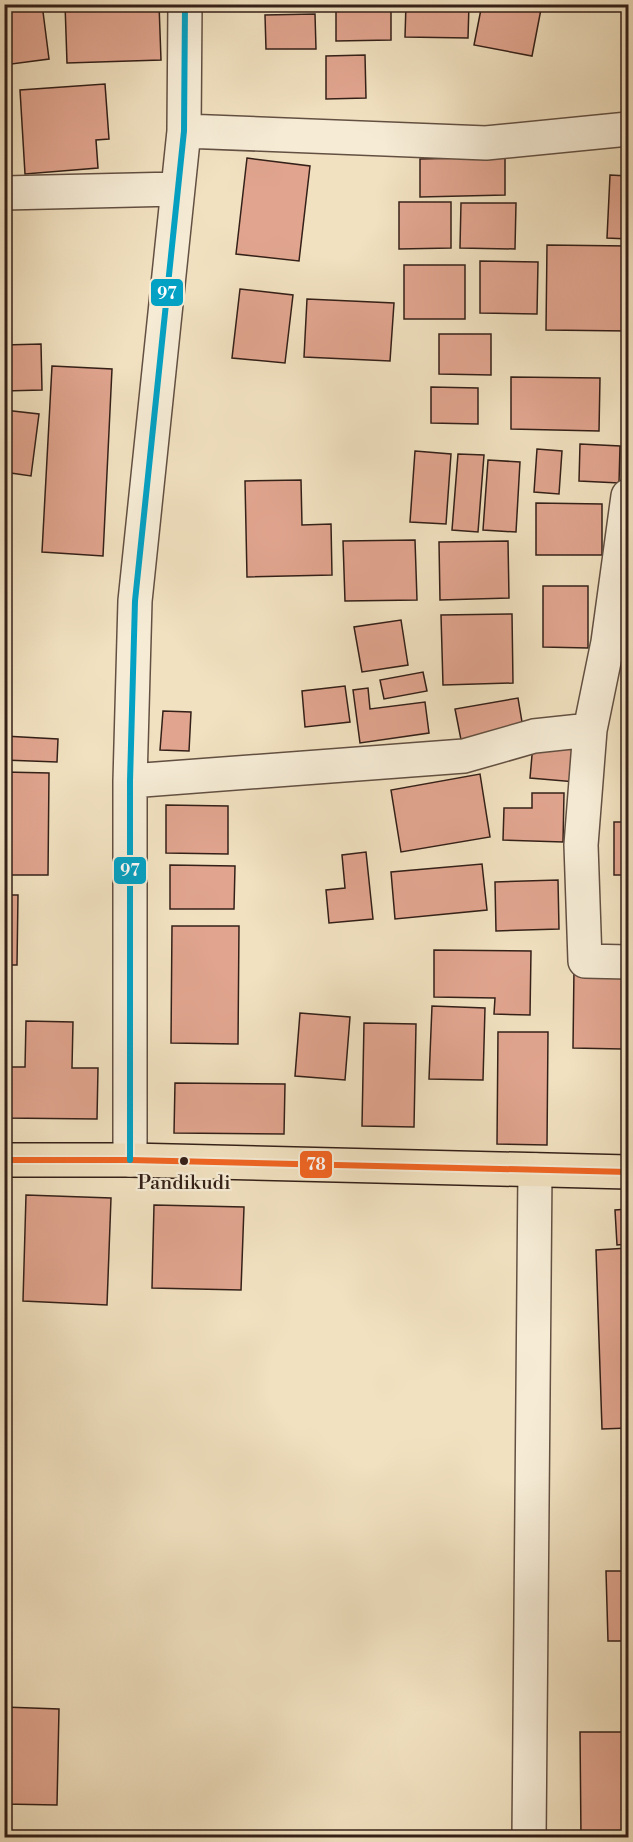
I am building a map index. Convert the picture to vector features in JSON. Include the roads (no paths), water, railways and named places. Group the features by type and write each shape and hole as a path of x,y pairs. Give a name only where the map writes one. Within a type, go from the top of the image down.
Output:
{"main road":[{"path":"4,1160 130,1160 628,1172"}],"street":[{"path":"130,1160 130,781 135,601 184,131 185,4"},
{"path":"184,131 486,143 628,129"},
{"path":"4,193 177,189"},
{"path":"628,496 618,643 590,730 581,845 585,961 628,962"},
{"path":"130,781 464,756 534,736 590,730"},
{"path":"529,1838 535,1170"}],"place":[{"name":"Pandikudi","path":"184,1161"}]}
